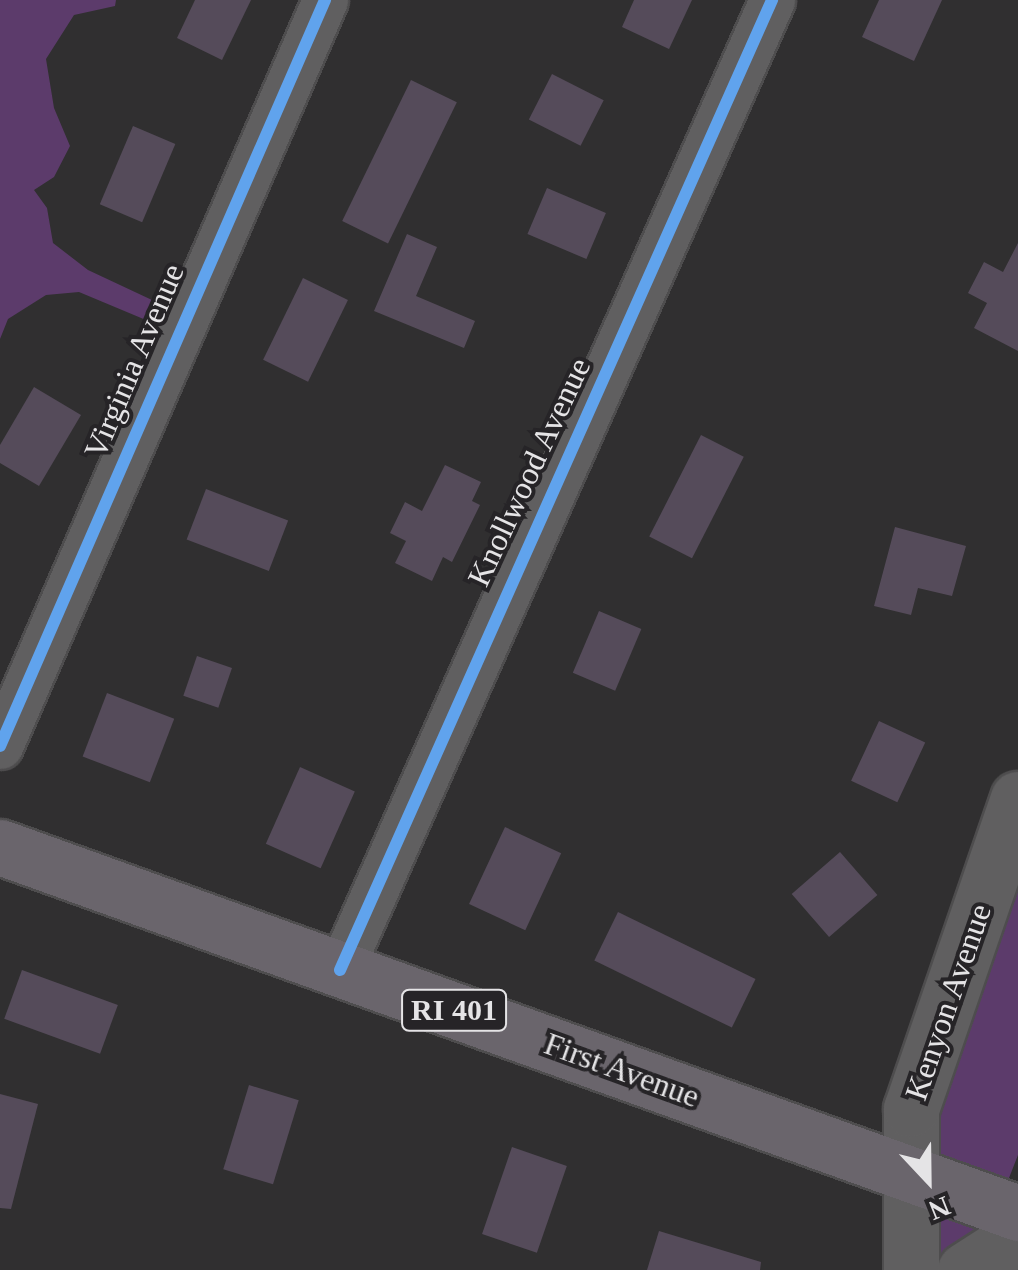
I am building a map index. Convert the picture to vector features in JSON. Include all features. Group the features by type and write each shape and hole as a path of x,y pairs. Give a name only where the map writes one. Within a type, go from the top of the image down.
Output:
{"main road":[{"name":"First Avenue","path":"0,847 1018,1213"}],"street":[{"name":"Virginia Avenue","path":"0,746 325,0"},
{"name":"Knollwood Avenue","path":"340,970 772,0"},
{"name":"Kenyon Avenue","path":"911,1270 908,1173 914,1096 1018,799"},
{"path":"965,1270 1018,1236"}],"shaded area":[{"path":"0,0 116,0 115,6 74,15 46,59 54,108 70,146 54,177 34,190 47,208 53,243 88,270 184,315 177,333 79,292 46,295 8,319 0,339"},
{"path":"1018,831 1018,1155 1000,1201 1018,1214 1018,1270 919,1270 911,1164"}],"building":[{"path":"195,0 251,0 222,60 177,38"},
{"path":"634,0 692,0 669,49 622,27"},
{"path":"879,0 942,0 914,61 862,37"},
{"path":"552,74 604,100 581,146 529,119"},
{"path":"411,80 457,102 388,243 342,221"},
{"path":"133,126 175,144 142,222 100,204"},
{"path":"547,188 606,213 586,259 527,234"},
{"path":"407,234 437,247 416,296 475,321 464,348 374,311"},
{"path":"1018,243 1018,351 974,328 987,303 968,293 984,262 1003,272"},
{"path":"303,278 348,300 308,382 263,360"},
{"path":"34,387 81,415 39,486 0,463 0,445"},
{"path":"701,435 744,457 692,558 649,537"},
{"path":"445,465 481,482 472,501 480,505 452,562 443,557 432,581 395,563 406,541 390,533 405,502 422,511"},
{"path":"206,489 288,521 269,571 187,539"},
{"path":"895,527 966,546 952,596 918,588 911,615 874,606"},
{"path":"599,611 641,629 615,691 573,673"},
{"path":"197,656 232,668 218,708 183,696"},
{"path":"107,693 174,719 150,782 83,756"},
{"path":"879,721 925,743 897,802 851,781"},
{"path":"300,767 355,791 321,868 266,844"},
{"path":"505,827 561,853 525,930 469,904"},
{"path":"840,852 877,895 829,937 792,894"},
{"path":"618,912 756,979 732,1028 594,961"},
{"path":"22,970 118,1005 100,1054 4,1019"},
{"path":"249,1085 299,1100 273,1184 223,1169"},
{"path":"0,1094 38,1104 11,1209 0,1208"},
{"path":"512,1147 567,1166 537,1253 482,1234"},
{"path":"659,1231 761,1262 760,1270 647,1270"}],"cycle path":[{"path":"0,746 325,0"},
{"path":"340,970 772,0"}]}
